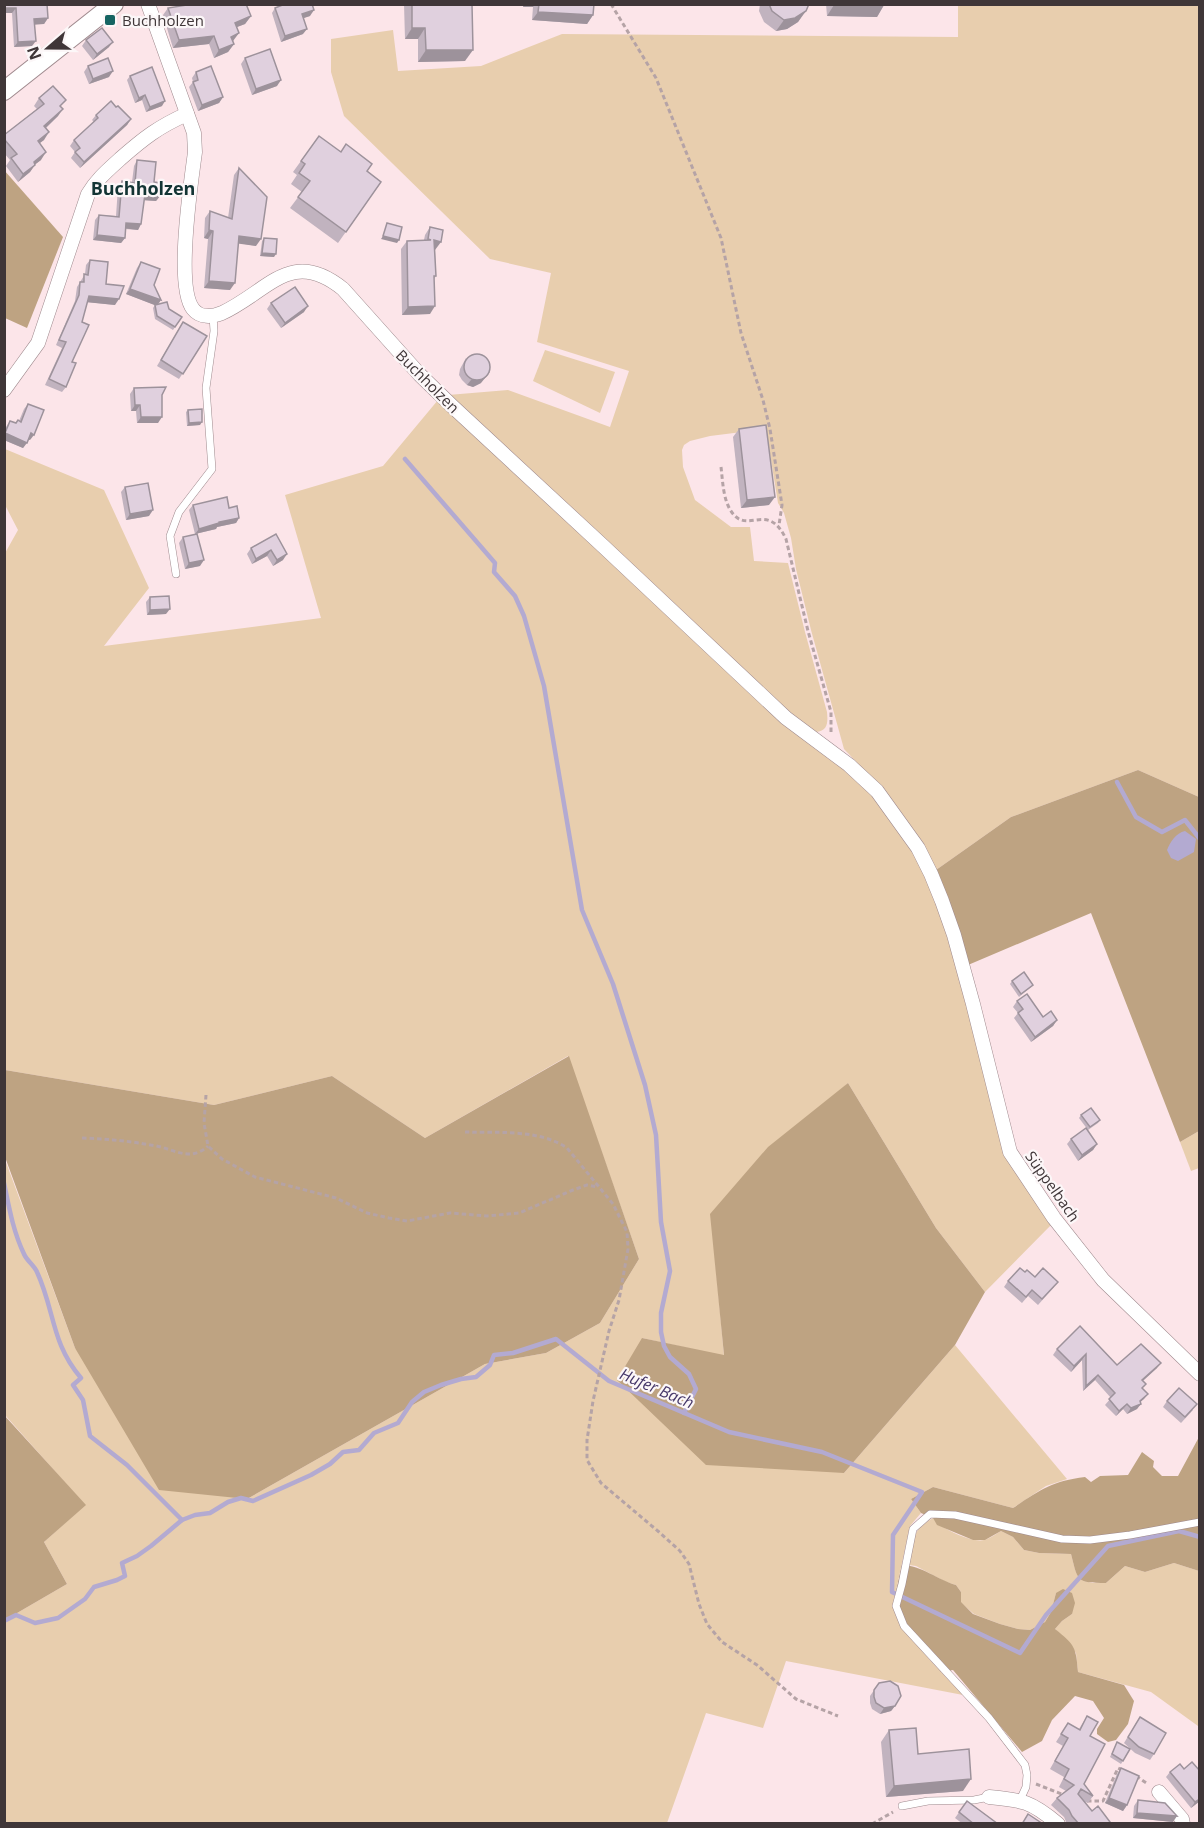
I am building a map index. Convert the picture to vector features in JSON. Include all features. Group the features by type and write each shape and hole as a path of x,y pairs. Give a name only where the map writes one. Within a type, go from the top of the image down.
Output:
{"street":[{"path":"4,91 114,4"},
{"path":"148,4 194,134 195,152 186,250 188,298 193,309 201,315 213,316"},
{"path":"4,390 38,343 88,194 96,181 146,136 187,114"},
{"name":"Buchholzen","path":"213,316 230,309 280,277 291,273 305,271 326,276 343,290 428,383 786,718 826,747"},
{"name":"Süppelbach","path":"826,747 877,791 903,826 932,874 954,935 1010,1152 1054,1218 1103,1280 1200,1374"},
{"path":"1159,1791 1182,1819 1183,1824"},
{"path":"989,1797 1020,1800 1033,1805 1058,1824"}],"lane":[{"path":"176,574 170,536 179,512 212,469 206,388 214,331 213,316"},
{"path":"1020,1800 1026,1787 1025,1765 1007,1740 904,1626 896,1606 913,1529 930,1514 955,1515 1062,1539 1090,1540 1200,1522"},
{"path":"902,1806 928,1801 975,1800 989,1797"}],"path":[{"path":"611,4 656,78 721,238 741,333 770,429 782,505 778,525"},
{"path":"721,467 725,498 735,515 740,519 767,520 778,525 786,539 805,620 831,712 832,732 826,747"},
{"path":"206,1095 204,1123 208,1146 222,1159 255,1177 336,1198 367,1213 388,1218 407,1221 450,1213 487,1216 519,1213 587,1185 600,1188"},
{"path":"465,1132 517,1134 558,1142 567,1148 614,1204 627,1232 628,1249 619,1300 593,1401 587,1460 601,1483 680,1551 689,1564 699,1604 707,1624 722,1642 757,1665 796,1700 838,1716"},
{"path":"82,1138 108,1138 139,1142 180,1153 193,1154 208,1146"},
{"path":"1081,1801 1103,1801 1118,1768 1159,1791"},
{"path":"1020,1800 1035,1784 1071,1798"},
{"path":"872,1824 902,1806"}],"shaded area":[{"path":"958,5 1199,5 1199,797 1138,770 1011,817 936,870 867,773 844,749 811,630 791,538 784,513 778,503 766,429 710,436 690,441 684,445 682,450 683,467 695,500 731,527 750,527 754,561 788,563 827,712 825,728 816,732 788,712 448,395 508,390 610,427 629,371 537,342 551,273 490,259 344,116 331,72 331,39 393,30 398,71 481,66 562,34 958,37"},
{"path":"4,170 63,237 27,328 5,318"},
{"path":"545,350 615,372 600,413 533,381"},
{"path":"438,400 873,795 902,833 926,875 947,933 1007,1152 1053,1223 985,1292 936,1228 848,1083 711,1214 724,1356 642,1338 844,1473 955,1345 1067,1479 1046,1486 1013,1508 933,1487 911,1499 921,1513 910,1526 893,1605 929,1659 963,1695 786,1661 763,1728 706,1713 667,1823 5,1823 5,1620 67,1584 44,1542 85,1505 5,1415 4,1157 75,1348 247,1499 485,1364 546,1353 600,1323 639,1259 568,1056 425,1138 332,1076 214,1105 5,1070 4,555 18,530 5,505 5,449 104,490 149,588 104,646 321,618 285,495 383,466"},
{"path":"1138,770 1199,797 1199,1131 1180,1142 1091,913 968,965 936,870 1011,817"},
{"path":"1185,831 1196,839 1194,852 1178,861 1171,858 1167,850 1174,838"},
{"path":"569,1056 639,1259 600,1323 546,1353 485,1364 247,1499 159,1490 75,1348 5,1157 5,1070 214,1105 332,1076 425,1138"},
{"path":"848,1083 936,1228 985,1292 955,1345 844,1473 706,1465 617,1380 642,1338 724,1355 710,1214 768,1147"},
{"path":"1199,1131 1199,1168 1191,1171 1180,1142"},
{"path":"4,1415 86,1505 44,1542 67,1584 5,1620"},
{"path":"1199,1437 1199,1571 1174,1563 1145,1572 1125,1566 1106,1583 1084,1581 1077,1575 1071,1554 1024,1550 1013,1537 1001,1531 985,1540 973,1540 937,1525 933,1518 921,1513 911,1499 933,1487 1013,1508 1039,1491 1064,1481 1085,1477 1091,1482 1100,1476 1128,1475 1142,1452 1154,1461 1153,1467 1162,1476 1178,1476"},
{"path":"933,1518 949,1530 964,1537 984,1540 1001,1531 1013,1537 1024,1550 1071,1554 1080,1579 1089,1582 1106,1583 1125,1566 1145,1572 1174,1563 1199,1571 1198,1726 1151,1692 1078,1672 1076,1653 1055,1629 1072,1614 1056,1593 1051,1612 1045,1622 1030,1630 1018,1629 974,1614 960,1602 961,1592 956,1585 916,1566 909,1565 912,1544 917,1532"},
{"path":"902,1565 916,1567 956,1585 961,1592 961,1602 973,1614 1018,1629 1030,1630 1045,1622 1051,1612 1056,1593 1063,1589 1072,1593 1075,1603 1072,1614 1055,1629 1073,1647 1078,1672 1124,1685 1134,1701 1128,1724 1116,1740 1108,1742 1097,1734 1097,1729 1104,1718 1093,1701 1075,1696 1052,1720 1042,1741 1022,1752 953,1670 941,1672 902,1627 893,1605"}],"building":[{"path":"4,4 47,4 48,18 34,19 36,41 18,42 16,8 4,8"},
{"path":"193,4 246,4 251,16 235,23 239,33 231,37 234,44 219,50 214,36 179,40 168,8"},
{"path":"285,4 312,4 314,10 302,14 307,29 285,36 275,8"},
{"path":"412,4 472,4 473,50 426,50 425,28 412,28"},
{"path":"539,4 594,4 593,15 538,12"},
{"path":"769,4 809,4 806,11 795,18 784,20 772,11"},
{"path":"884,4 884,5 834,5"},
{"path":"102,28 113,42 97,54 86,40"},
{"path":"270,49 281,80 256,89 245,58"},
{"path":"108,58 113,71 93,79 88,66"},
{"path":"211,66 223,97 202,105 193,82 198,80 196,72"},
{"path":"152,67 165,101 150,107 145,95 139,98 130,76"},
{"path":"53,86 66,100 60,106 63,109 44,126 49,132 38,141 46,152 23,174 11,158 17,154 4,139 4,135 44,104 39,98"},
{"path":"111,101 131,119 84,162 75,152 80,148 74,140 98,118 96,115"},
{"path":"319,136 341,152 346,144 372,164 367,171 381,182 346,232 298,197 310,181 299,173 305,164 301,161"},
{"path":"137,160 156,162 154,182 161,183 160,196 145,194 141,224 126,223 125,238 97,235 99,215 119,217 122,181 135,183"},
{"path":"239,168 267,197 261,239 239,236 235,283 209,281 213,231 209,230 210,211 232,219"},
{"path":"387,223 402,227 399,240 383,236"},
{"path":"430,227 443,230 441,242 434,240 435,306 408,307 407,241 431,240 428,239"},
{"path":"264,238 277,239 276,254 262,253"},
{"path":"90,260 108,262 106,284 124,286 119,299 89,296 82,322 89,325 72,362 76,363 66,387 49,379 66,342 59,340 79,295 80,282 84,282 84,274 88,275"},
{"path":"141,262 160,269 154,285 161,300 130,289"},
{"path":"295,287 308,306 285,323 271,303"},
{"path":"167,302 169,309 182,317 175,327 157,316 155,305"},
{"path":"183,322 207,336 183,374 161,360"},
{"path":"477,354 486,358 490,367 486,376 477,380 468,376 464,367 468,358"},
{"path":"166,387 162,395 162,417 141,417 140,405 135,405 134,388"},
{"path":"28,404 44,410 34,435 31,433 27,443 5,433 10,421 21,422"},
{"path":"202,409 202,422 189,423 188,410"},
{"path":"766,425 775,497 747,500 739,429"},
{"path":"148,483 153,510 130,514 125,487"},
{"path":"227,497 229,508 237,506 239,518 199,529 193,505"},
{"path":"197,534 204,560 189,563 183,537"},
{"path":"276,534 287,554 277,560 271,550 256,559 251,548"},
{"path":"169,596 170,609 150,610 150,597"},
{"path":"1024,972 1033,985 1021,994 1012,981"},
{"path":"1027,994 1043,1017 1051,1011 1057,1020 1035,1037 1018,1013 1023,1009 1017,1001"},
{"path":"1091,1108 1100,1120 1090,1127 1081,1115"},
{"path":"1086,1128 1097,1144 1082,1155 1071,1139"},
{"path":"1020,1268 1025,1272 1027,1270 1035,1277 1043,1268 1058,1282 1042,1299 1032,1290 1026,1297 1008,1281"},
{"path":"1080,1326 1117,1365 1141,1344 1161,1363 1142,1380 1146,1384 1142,1388 1148,1394 1140,1401 1141,1404 1131,1408 1127,1404 1119,1411 1109,1399 1115,1393 1098,1375 1086,1386 1086,1354 1074,1366 1057,1349"},
{"path":"1179,1388 1197,1404 1185,1417 1167,1401"},
{"path":"890,1681 898,1686 901,1696 895,1706 884,1708 876,1703 874,1690 879,1683"},
{"path":"1087,1716 1098,1722 1090,1736 1105,1744 1084,1784 1093,1796 1081,1789 1078,1794 1092,1811 1098,1806 1110,1822 1108,1824 1079,1824 1057,1798 1074,1785 1064,1779 1069,1769 1055,1761 1068,1738 1061,1734 1068,1723 1080,1730"},
{"path":"1140,1717 1166,1733 1154,1754 1139,1747 1128,1737"},
{"path":"916,1728 918,1754 969,1749 971,1779 894,1786 889,1730"},
{"path":"1117,1742 1130,1749 1123,1761 1112,1754"},
{"path":"1192,1762 1200,1771 1200,1799 1195,1802 1170,1772 1180,1764 1184,1769"},
{"path":"1121,1768 1139,1776 1127,1805 1109,1798"},
{"path":"1138,1800 1165,1803 1177,1816 1137,1813"},
{"path":"967,1801 998,1824 974,1824 959,1812"},
{"path":"1028,1814 1043,1824 1022,1824"}],"waterway":[{"path":"405,459 495,563 494,572 515,596 524,616 544,686 582,910 613,984 645,1085 656,1135 661,1222 670,1271 661,1313 661,1332 664,1346 670,1357 689,1374 696,1389 684,1413"},
{"path":"1117,782 1136,817 1162,832 1185,820 1200,839"},
{"path":"4,1183 20,1245 43,1286 64,1352 81,1378 73,1385 83,1400 90,1436 127,1465 182,1520"},
{"name":"Hufer Bach","path":"4,1621 16,1615 35,1623 58,1618 85,1599 94,1587 125,1576 122,1563 151,1546 182,1520 210,1513 228,1502 241,1498 253,1501 311,1475 330,1464 343,1452 359,1450 374,1433 398,1423 412,1402 424,1392 461,1379 476,1377 490,1365 494,1355 513,1353 556,1339 609,1381 729,1432 822,1452 922,1492 893,1535 892,1592 1020,1653 1046,1615 1108,1546 1179,1531 1200,1537"}],"place":[{"name":"Buchholzen","path":"110,20"}],"district":[{"name":"Buchholzen","path":"143,188"}]}
